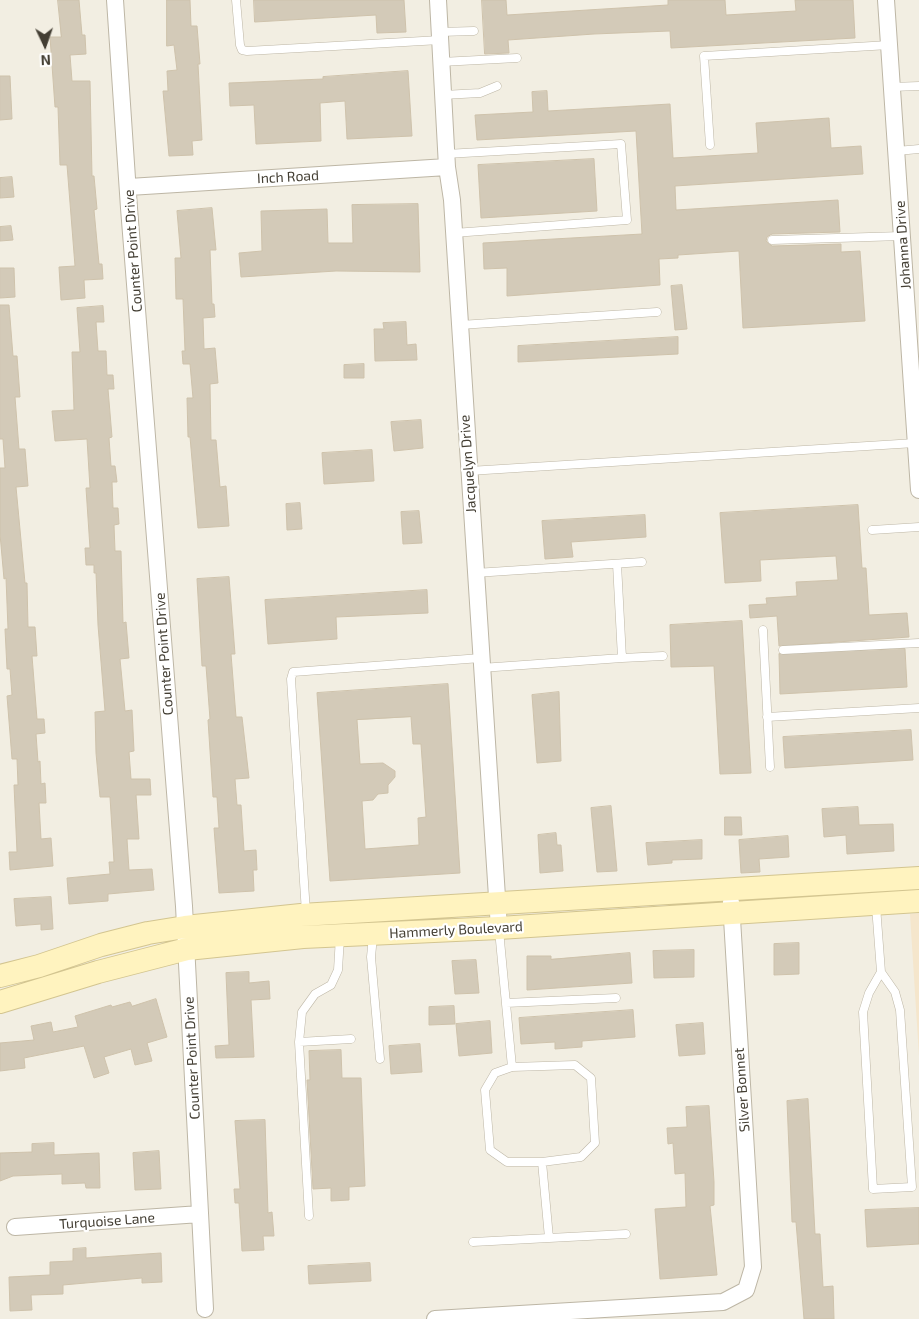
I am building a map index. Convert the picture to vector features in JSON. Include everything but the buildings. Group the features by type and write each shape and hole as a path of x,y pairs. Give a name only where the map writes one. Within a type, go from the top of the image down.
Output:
{"main road":[{"name":"Hammerly Boulevard","path":"0,976 129,938 185,927 306,915 919,878"},
{"name":"Hammerly Boulevard","path":"0,1002 98,972 186,949 340,935 499,928 919,902"}],"street":[{"name":"Counter Point Drive","path":"116,0 185,927 205,1309"},
{"name":"Jacquelyn Drive","path":"438,0 446,161 454,233 499,928"},
{"name":"Johanna Drive","path":"886,0 902,236 915,360 915,443 919,481"},
{"name":"Inch Road","path":"129,187 446,161"},
{"name":"Silver Bonnet","path":"435,1319 723,1302 746,1290 753,1267 730,890"},
{"name":"Turquoise Lane","path":"15,1227 200,1214"}],"lane":[{"path":"236,0 240,45 242,50 247,52 422,41 474,30"},
{"path":"710,145 704,56 889,45"},
{"path":"441,62 517,58"},
{"path":"443,95 480,93 498,86"},
{"path":"892,87 919,86"},
{"path":"446,161 621,144 627,220 454,233"},
{"path":"897,151 919,149"},
{"path":"772,240 902,236"},
{"path":"460,325 657,312"},
{"path":"469,471 793,449 915,443"},
{"path":"872,530 919,527"},
{"path":"475,573 642,562"},
{"path":"617,564 622,658"},
{"path":"763,630 770,767"},
{"path":"783,650 919,642"},
{"path":"306,915 290,679 293,672 663,656"},
{"path":"767,717 919,708"},
{"path":"875,904 881,972 895,992 900,1010 912,1187 873,1189 863,1012 881,972"},
{"path":"499,928 512,1067"},
{"path":"373,934 371,957 380,1059"},
{"path":"309,1216 299,1042 302,1012 314,994 331,985 338,970 340,935"},
{"path":"506,1003 616,998"},
{"path":"299,1042 351,1039"},
{"path":"575,1065 591,1078 594,1143 581,1157 542,1162 507,1162 490,1150 485,1090 495,1073 512,1067 575,1065"},
{"path":"542,1162 549,1238"},
{"path":"473,1242 626,1234"}],"shaded area":[{"path":"919,913 919,1056 910,914"}]}
